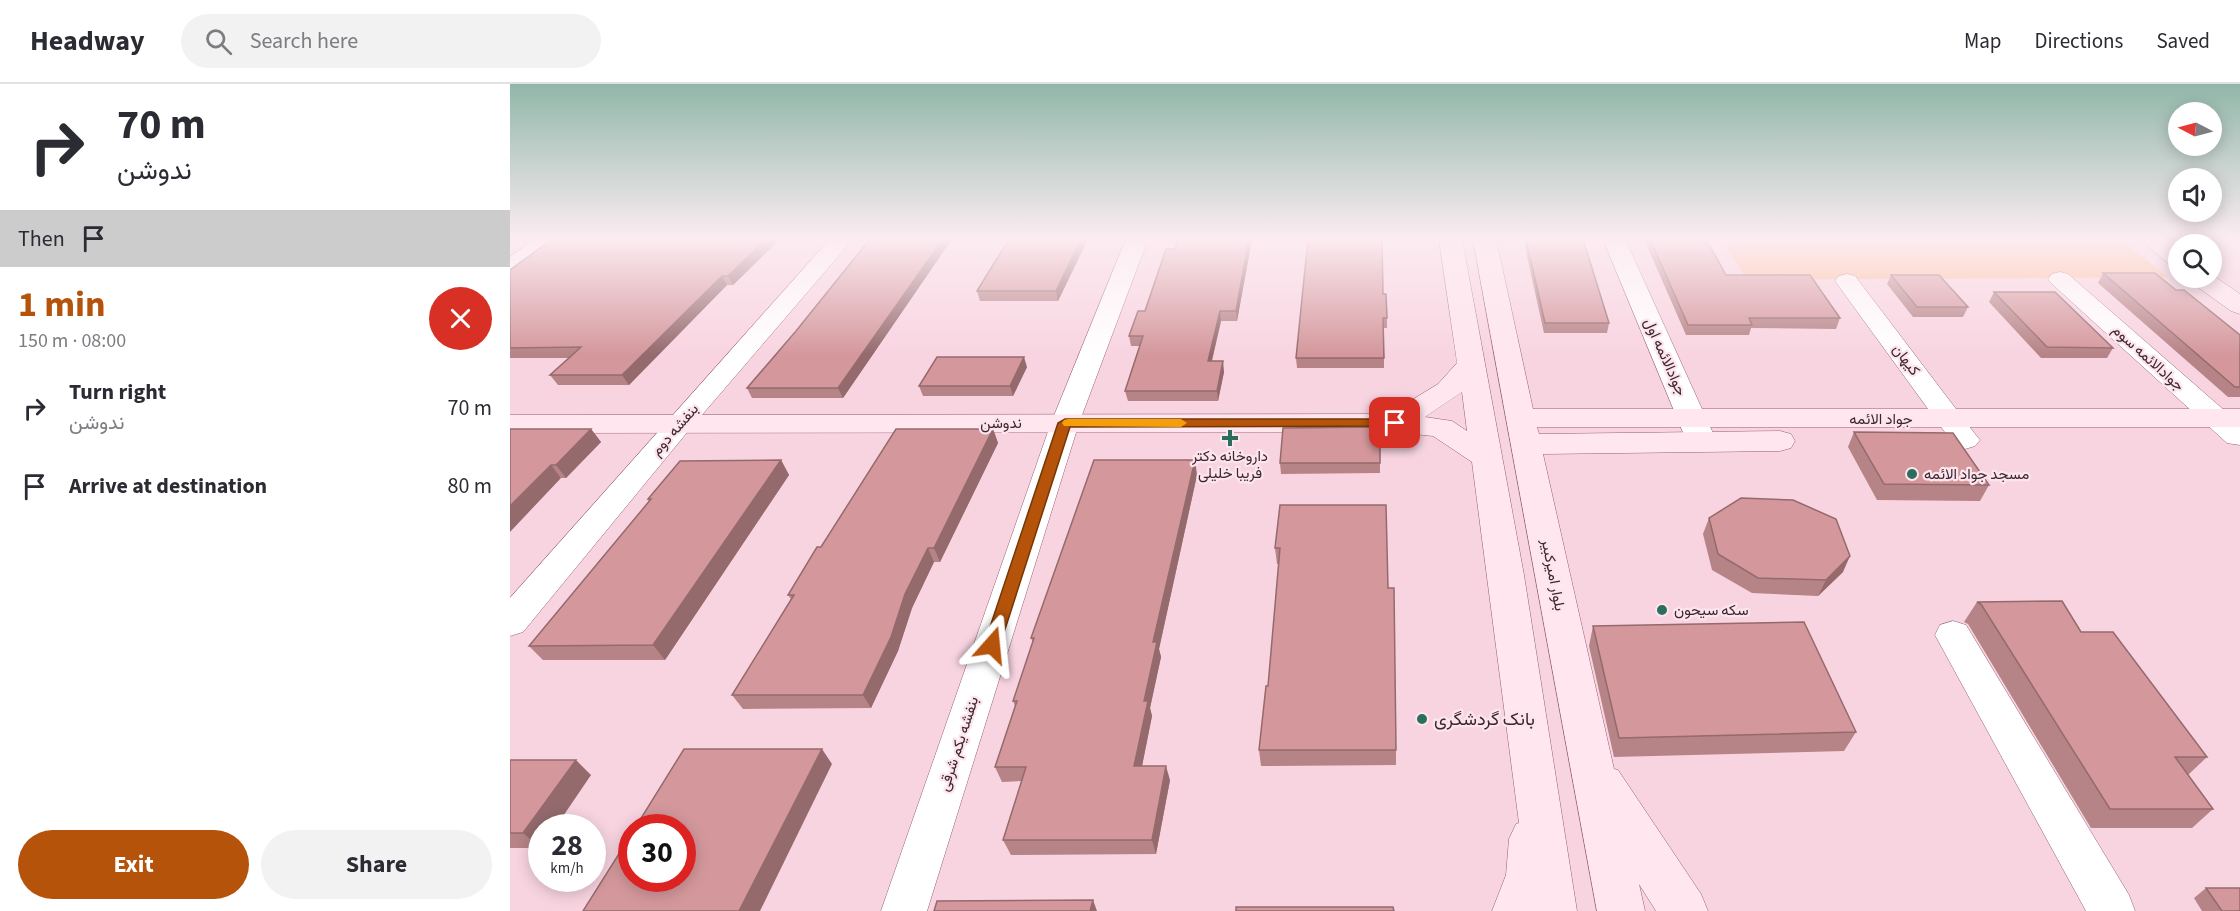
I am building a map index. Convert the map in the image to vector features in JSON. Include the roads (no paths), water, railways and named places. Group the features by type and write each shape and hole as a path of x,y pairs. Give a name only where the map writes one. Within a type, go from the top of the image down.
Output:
{"main road":[{"path":"1457,278 1536,774 1553,911"},
{"name":"بلوار امیرکبیر","path":"1492,278 1621,911"},
{"path":"2216,288 2240,306"},
{"path":"1395,423 1448,390 1472,364"},
{"name":"ندوشن","path":"510,424 1395,423 1441,428 1485,456"},
{"name":"جواد الائمه","path":"1524,431 2233,428"},
{"path":"1593,770 1684,911"},
{"path":"1516,911 1530,875 1536,774"}],"street":[{"name":"بنفشه دوم","path":"510,622 679,424 809,278"},
{"name":"بنفشه یکم شرقی","path":"904,911 1065,423 1122,278"},
{"name":"جوادالائمه اول","path":"1630,278 1697,430"},
{"name":"جوادالائمه سوم","path":"2060,279 2233,428"},
{"name":"کیهان","path":"1847,281 1958,429"},
{"path":"1953,635 2112,911"}],"place":[{"name":"داروخانه دکتر فریبا خلیلی","path":"1230,438"},
{"name":"مسجد جواد الائمه","path":"1912,474"},
{"name":"سکه سیحون","path":"1662,610"},
{"name":"بانک گردشگری","path":"1422,719"}]}
